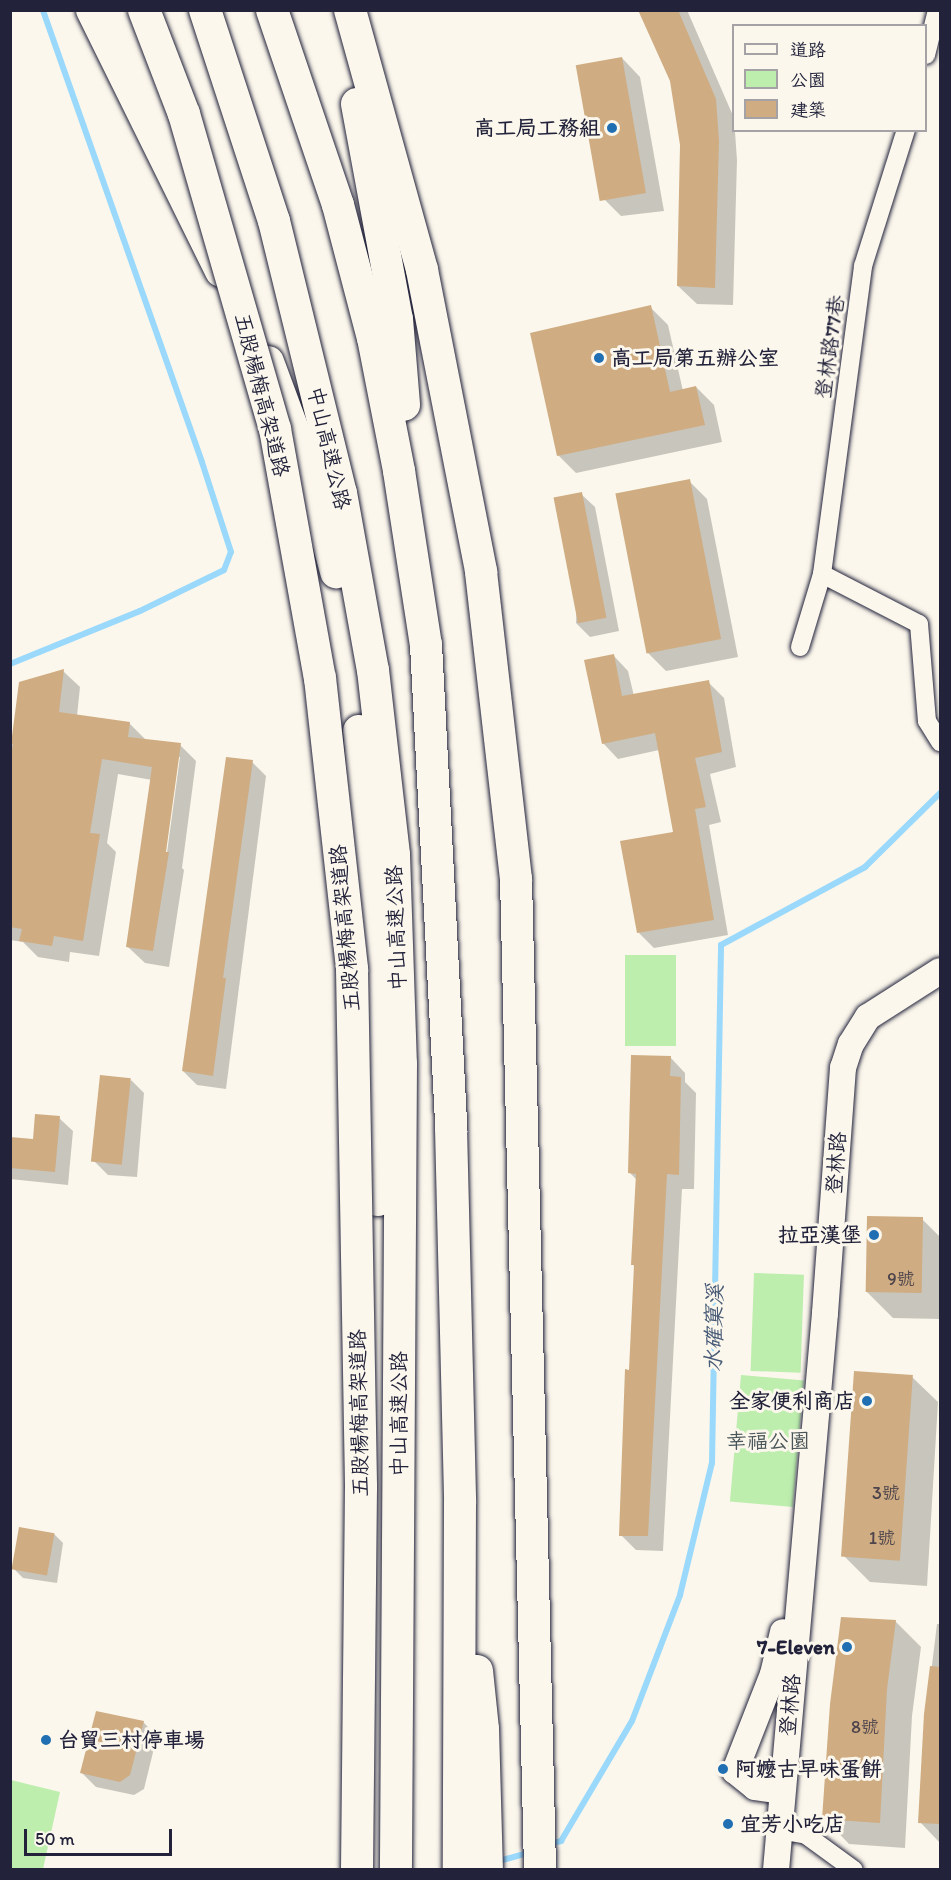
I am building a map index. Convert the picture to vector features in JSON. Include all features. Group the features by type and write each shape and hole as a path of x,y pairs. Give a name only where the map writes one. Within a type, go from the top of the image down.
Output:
{"highway":[{"path":"92,10 279,388"},
{"path":"119,10 177,140 279,388 309,472 333,556 394,855"},
{"name":"五股楊梅高架道路","path":"144,10 183,114 275,429 322,701 352,969 361,1488 380,1868"},
{"name":"中山高速公路","path":"205,10 274,221 341,493 374,670 394,855 401,1064 380,1868"},
{"name":"中山高速公路","path":"272,10 338,206 373,338 399,471 426,645 451,1128 460,1503 473,1861"},
{"path":"340,10 397,319 426,645"},
{"path":"350,10 422,270 481,572 516,879 540,1869"},
{"path":"351,641 370,856 377,1068 380,1868"}],"street":[{"path":"927,51 937,10"},
{"name":"登林路77巷","path":"800,647 822,574 864,266 905,132"},
{"path":"822,574 919,624 927,721 940,742"},
{"name":"登林路","path":"804,1544 773,1674 735,1771 755,1787 782,1791 804,1544 843,1068 851,1044 868,1017 940,971"},
{"path":"776,1869 782,1791"},
{"path":"779,1830 806,1835 854,1869"}],"green space":[{"path":"625,955 676,955 676,1046 625,1046"},
{"path":"754,1273 804,1275 801,1373 751,1371"},
{"name":"幸福公園","path":"741,1375 804,1380 793,1507 730,1502"},
{"path":"11,1780 60,1792 43,1869 11,1869"}],"building":[{"path":"638,10 678,10 716,99 719,141 715,288 677,286 680,145 670,81"},
{"name":"高工局工務組","path":"622,57 646,193 600,201 576,65"},
{"path":"651,305 670,392 696,386 705,425 557,456 530,333"},
{"path":"690,479 721,639 646,654 615,494"},
{"path":"582,492 606,618 578,623 554,498"},
{"path":"614,654 622,696 709,680 722,752 695,758 706,807 695,809 714,920 637,933 620,841 673,832 655,733 602,744 584,660"},
{"path":"64,669 59,712 130,722 128,737 181,743 166,852 169,852 153,951 126,947 152,767 102,759 90,833 100,834 83,941 54,936 52,946 19,941 22,929 10,927 10,760 19,682"},
{"path":"226,757 253,760 223,978 226,978 213,1076 182,1071"},
{"path":"631,1055 671,1056 670,1076 681,1077 679,1175 667,1174 648,1536 619,1536 625,1369 629,1370 634,1265 631,1265 636,1174 628,1173"},
{"path":"100,1075 131,1078 122,1165 91,1162"},
{"path":"35,1114 60,1116 55,1172 10,1168 10,1137 33,1139"},
{"path":"867,1216 923,1217 922,1293 866,1292"},
{"path":"854,1371 913,1375 900,1561 841,1557"},
{"path":"19,1527 54,1533 47,1576 12,1569"},
{"path":"841,1617 896,1620 887,1689 880,1823 822,1819 830,1704"},
{"path":"930,1666 940,1667 940,1824 918,1823 924,1714"},
{"path":"96,1711 144,1721 130,1775 120,1782 80,1773"}],"waterway":[{"path":"10,664 140,611 224,570 231,552 202,462 43,10"},
{"name":"水確窠溪","path":"548,1845 561,1841 632,1721 680,1595 712,1463 721,945 865,867 940,793"},
{"name":"水確窠溪","path":"496,1862 530,1852"}],"place":[{"name":"高工局工務組","path":"612,128"},
{"name":"高工局第五辦公室","path":"599,358"},
{"name":"拉亞漢堡","path":"874,1235"},
{"name":"全家便利商店","path":"867,1401"},
{"name":"7-Eleven","path":"847,1647"},
{"name":"台貿三村停車場","path":"46,1740"},
{"name":"阿嬤古早味蛋餅","path":"723,1769"},
{"name":"宜芳小吃店","path":"728,1824"}]}
